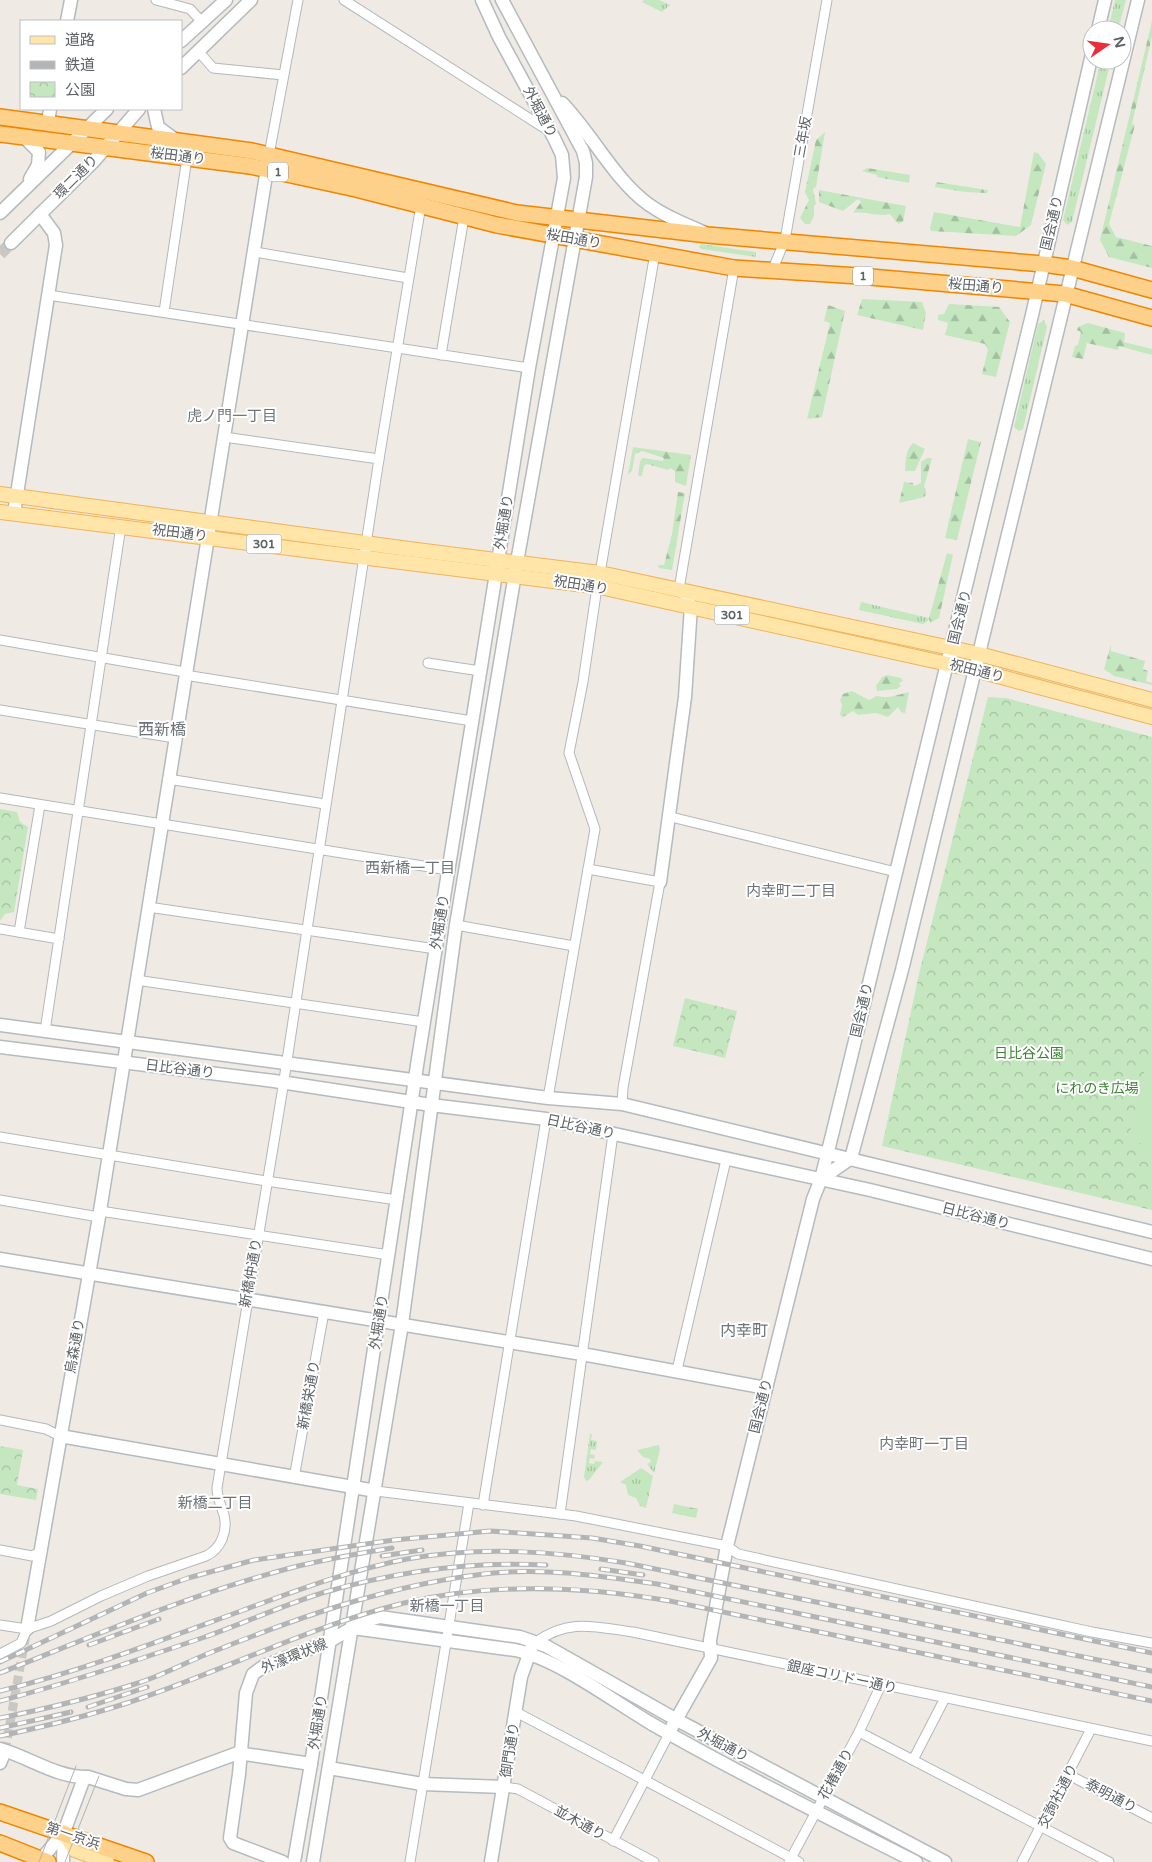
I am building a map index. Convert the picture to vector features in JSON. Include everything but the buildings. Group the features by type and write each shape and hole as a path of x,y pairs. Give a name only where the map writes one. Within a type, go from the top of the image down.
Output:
{"highway":[{"name":"桜田通り","path":"0,117 49,116 88,128 177,141 268,162 517,213 708,235 785,240 1043,264 1072,268 1152,290"},
{"name":"桜田通り","path":"0,134 187,158 268,162 464,217 552,236 734,268 772,272 859,276 1065,294 1152,318"},
{"name":"第一京浜","path":"0,1812 64,1832 146,1862"},
{"path":"0,1843 42,1861"}],"main road":[{"path":"67,20 71,0"},
{"path":"182,39 226,0"},
{"path":"182,67 251,0"},
{"name":"外堀通り","path":"294,1862 311,1764 448,870 529,368 564,178 562,155 552,133 498,37 482,0"},
{"name":"外堀通り","path":"313,1862 376,1491 402,1324 456,925 586,163 583,151 502,0"},
{"path":"1100,20 1105,0"},
{"name":"国会通り","path":"851,1158 902,970 1138,0"},
{"name":"国会通り","path":"673,1727 711,1658 710,1640 727,1546 813,1199 821,1179 828,1152 952,648 1038,292 1088,70"},
{"path":"550,90 585,129 627,185 648,204 708,235"},
{"name":"環二通り","path":"1,212 106,110"},
{"name":"環二通り","path":"11,243 93,162 116,132 138,110"},
{"path":"154,110 158,127 177,141"},
{"path":"22,191 40,160 38,149 24,136"},
{"name":"烏森通り","path":"27,1629 109,1155 268,162"},
{"path":"7,512 16,495 56,246 54,233 40,214"},
{"name":"祝田通り","path":"0,494 16,495 209,530 497,566 597,587 686,598 952,648 1152,700"},
{"name":"祝田通り","path":"7,512 121,526 209,530"},
{"name":"祝田通り","path":"516,569 600,572 686,598 975,670 1152,718"},
{"path":"660,882 671,817 685,697 686,598"},
{"name":"日比谷通り","path":"0,1025 548,1098 622,1104 828,1152 1152,1232"},
{"name":"日比谷通り","path":"0,1047 283,1082 431,1105 546,1119 726,1160 821,1179 1152,1259"},
{"path":"821,1179 851,1158"},
{"path":"0,1259 88,1275 582,1354 677,1370 766,1388"},
{"path":"60,1436 376,1491"},
{"name":"外堀通り","path":"353,1628 371,1618 380,1617 449,1625 536,1642 673,1727"},
{"name":"外堀通り","path":"353,1628 528,1653 545,1660 819,1805 916,1862"},
{"name":"外濠環状線","path":"283,1862 233,1842 230,1838 241,1753 246,1693 256,1671 330,1641 353,1628"},
{"name":"御門通り","path":"494,1860 521,1677 528,1653 536,1642"},
{"path":"0,1763 3,1750 63,1773 77,1777 88,1777 133,1790 142,1789 241,1753 311,1764"},
{"path":"329,1768 422,1784 504,1787"},
{"path":"42,1861 64,1832 83,1781 88,1777"},
{"name":"外堀通り","path":"819,1805 945,1862"},
{"path":"63,1862 64,1832"},
{"path":"64,1832 75,1850 107,1862"}],"street":[{"path":"156,0 190,8 202,22"},
{"path":"268,162 298,0"},
{"path":"344,0 552,133"},
{"name":"三年坂","path":"772,272 785,240 827,0"},
{"path":"199,52 213,68 283,75"},
{"path":"164,312 187,158"},
{"name":"新橋仲通り","path":"27,1629 51,1621 100,1596 148,1576 214,1552 221,1544 225,1520 217,1496 221,1465 246,1300 283,1082 378,460 421,205"},
{"path":"441,355 464,217"},
{"path":"255,252 408,278"},
{"path":"600,572 655,253"},
{"path":"686,598 734,268"},
{"path":"48,294 529,368"},
{"path":"224,437 378,460"},
{"path":"45,1031 80,810 90,724 121,526"},
{"path":"548,1098 595,829 569,753 584,682 597,587"},
{"path":"0,640 185,674 472,721"},
{"path":"428,664 480,671"},
{"path":"0,710 175,738"},
{"path":"168,778 325,804"},
{"path":"0,798 448,870"},
{"path":"20,932 40,805"},
{"path":"671,817 896,872"},
{"path":"588,869 660,882 623,1088 622,1104"},
{"path":"148,907 436,948"},
{"path":"456,925 574,946"},
{"path":"0,929 59,939"},
{"path":"136,980 424,1022"},
{"path":"483,1505 546,1119"},
{"path":"560,1514 612,1134"},
{"path":"0,1137 266,1181 397,1200"},
{"path":"677,1370 726,1160"},
{"path":"0,1200 389,1255"},
{"name":"新橋栄通り","path":"294,1478 324,1312"},
{"path":"0,1420 46,1429 60,1436"},
{"path":"376,1491 560,1514 727,1546 738,1554 1073,1628 1152,1643"},
{"path":"410,1862 469,1503"},
{"path":"0,1550 32,1556 42,1551"},
{"path":"0,1625 27,1629 21,1643 0,1654"},
{"name":"銀座コリドー通り","path":"536,1642 558,1628 584,1625 633,1632 881,1686 1152,1741"},
{"name":"花椿通り","path":"793,1861 819,1805 859,1732 881,1686"},
{"path":"913,1760 945,1698"},
{"path":"516,1712 793,1861"},
{"path":"613,1841 673,1727"},
{"name":"交詢社通り","path":"1022,1862 1042,1828 1091,1729"},
{"path":"859,1732 1108,1862"},
{"name":"泰明通り","path":"1069,1774 1152,1818"},
{"name":"並木通り","path":"504,1787 518,1789 654,1862"}],"green space":[{"path":"644,0 659,0 670,5 662,12 642,2"},
{"path":"1115,0 1126,0 1121,20 1110,20"},
{"path":"1152,21 1152,36 1132,124 1135,125 1109,224 1116,237 1152,246 1152,268 1109,257 1100,240"},
{"path":"1099,70 1109,70 1072,222 1067,225 1063,220"},
{"path":"825,132 816,187 813,189 816,204 814,206 814,216 810,224 805,224 800,218 809,200 805,192 816,140"},
{"path":"1034,152 1038,153 1046,164 1031,225 1016,236 931,231 934,212 1020,227"},
{"path":"867,168 910,175 909,183 877,177 877,175 862,171"},
{"path":"936,182 988,190 987,193 965,192 935,187"},
{"path":"819,190 906,206 903,222 898,224 890,214 853,213 861,202 858,199 843,211 819,202"},
{"path":"701,244 756,252 756,257 701,249 699,247"},
{"path":"862,299 922,302 926,313 923,330 857,315"},
{"path":"949,304 999,307 1010,322 996,377 982,374 988,350 985,344 945,335 948,323 938,320 938,315 944,314"},
{"path":"828,305 845,311 822,417 807,419 830,323 824,321"},
{"path":"1044,320 1047,327 1023,429 1019,431 1014,427 1038,324"},
{"path":"1088,323 1125,333 1124,342 1152,349 1152,355 1119,346 1118,350 1087,343 1083,359 1072,357 1075,346 1078,345 1081,332 1077,330 1078,327"},
{"path":"968,439 981,442 957,540 945,538"},
{"path":"913,443 925,449 915,471 905,471 907,452"},
{"path":"633,447 691,455 686,486 675,482 675,471 670,468 668,470 647,464 644,466 642,476 638,476 640,461 643,458 663,461 664,458 642,451 635,454 632,471 628,475"},
{"path":"927,458 932,458 924,487 926,489 925,497 899,503 904,482 913,483 914,486 921,483 921,462"},
{"path":"678,492 685,493 672,570 659,568 658,565 664,565 672,534"},
{"path":"947,553 953,555 939,618 930,623 929,618"},
{"path":"861,602 929,618 923,624 859,610"},
{"path":"1111,644 1111,651 1145,661 1143,669 1148,671 1146,681 1152,683 1152,685 1114,676 1104,669"},
{"path":"887,675 901,678 903,681 899,683 901,686 897,689 877,691 876,686 882,677"},
{"path":"852,691 869,700 877,696 891,697 909,692 905,713 901,712 898,707 888,717 876,713 858,715 853,711 843,717 840,715 842,705 840,700 843,694"},
{"name":"日比谷公園","path":"988,697 1006,698 1152,737 1152,1210 882,1146 919,974"},
{"path":"0,809 17,812 20,822 28,827 14,912 5,914 0,921"},
{"path":"685,998 737,1011 725,1058 673,1046"},
{"path":"1146,1065 1152,1067 1152,1146 1128,1140"},
{"path":"590,1434 592,1434 591,1440 597,1441 596,1450 591,1449 590,1454 595,1455 594,1459 590,1458 589,1463 594,1464 595,1461 603,1462 589,1480 586,1481 584,1477"},
{"path":"659,1445 660,1450 654,1473 647,1464 651,1462 650,1459 643,1457 637,1450"},
{"path":"0,1446 23,1450 17,1485 38,1489 36,1500 0,1494"},
{"path":"641,1468 653,1476 646,1508 640,1506 636,1498 628,1495 626,1485 620,1482"},
{"path":"674,1504 698,1509 696,1518 672,1513"}],"tunnel":[{"path":"0,254 11,243"},
{"path":"5,1751 26,1634"}],"tram line":[{"path":"39,1862 76,1766"},
{"path":"65,1862 99,1776"}],"railway":[{"path":"0,1662 147,1593 188,1578 254,1560 394,1540 490,1531 592,1538 640,1546 1152,1653"},
{"path":"0,1673 110,1629 222,1588 298,1566 392,1548"},
{"path":"382,1556 422,1550"},
{"path":"0,1691 91,1665 344,1575 407,1559 462,1552 490,1551 571,1555 626,1563 1152,1671"},
{"path":"0,1701 152,1655 217,1633 322,1593 376,1579 461,1567 518,1564 546,1565"},
{"path":"601,1569 643,1575"},
{"path":"0,1718 68,1703 135,1684 278,1627 380,1594 449,1579 527,1571 571,1573 657,1584 1152,1687"},
{"path":"0,1736 124,1704 194,1679 298,1637 368,1613 437,1596 504,1589 537,1588 604,1592 670,1601 1152,1701"},
{"path":"89,1645 159,1619"},
{"path":"88,1707 147,1687"},
{"path":"0,1728 71,1712"}],"district":[{"name":"虎ノ門一丁目","path":"232,416"},
{"name":"西新橋","path":"162,730"},
{"name":"西新橋一丁目","path":"410,868"},
{"name":"内幸町二丁目","path":"791,891"},
{"name":"内幸町","path":"744,1331"},
{"name":"内幸町一丁目","path":"924,1444"},
{"name":"新橋二丁目","path":"215,1503"},
{"name":"新橋一丁目","path":"447,1606"}],"park label":[{"name":"にれのき広場","path":"1097,1088"}]}
